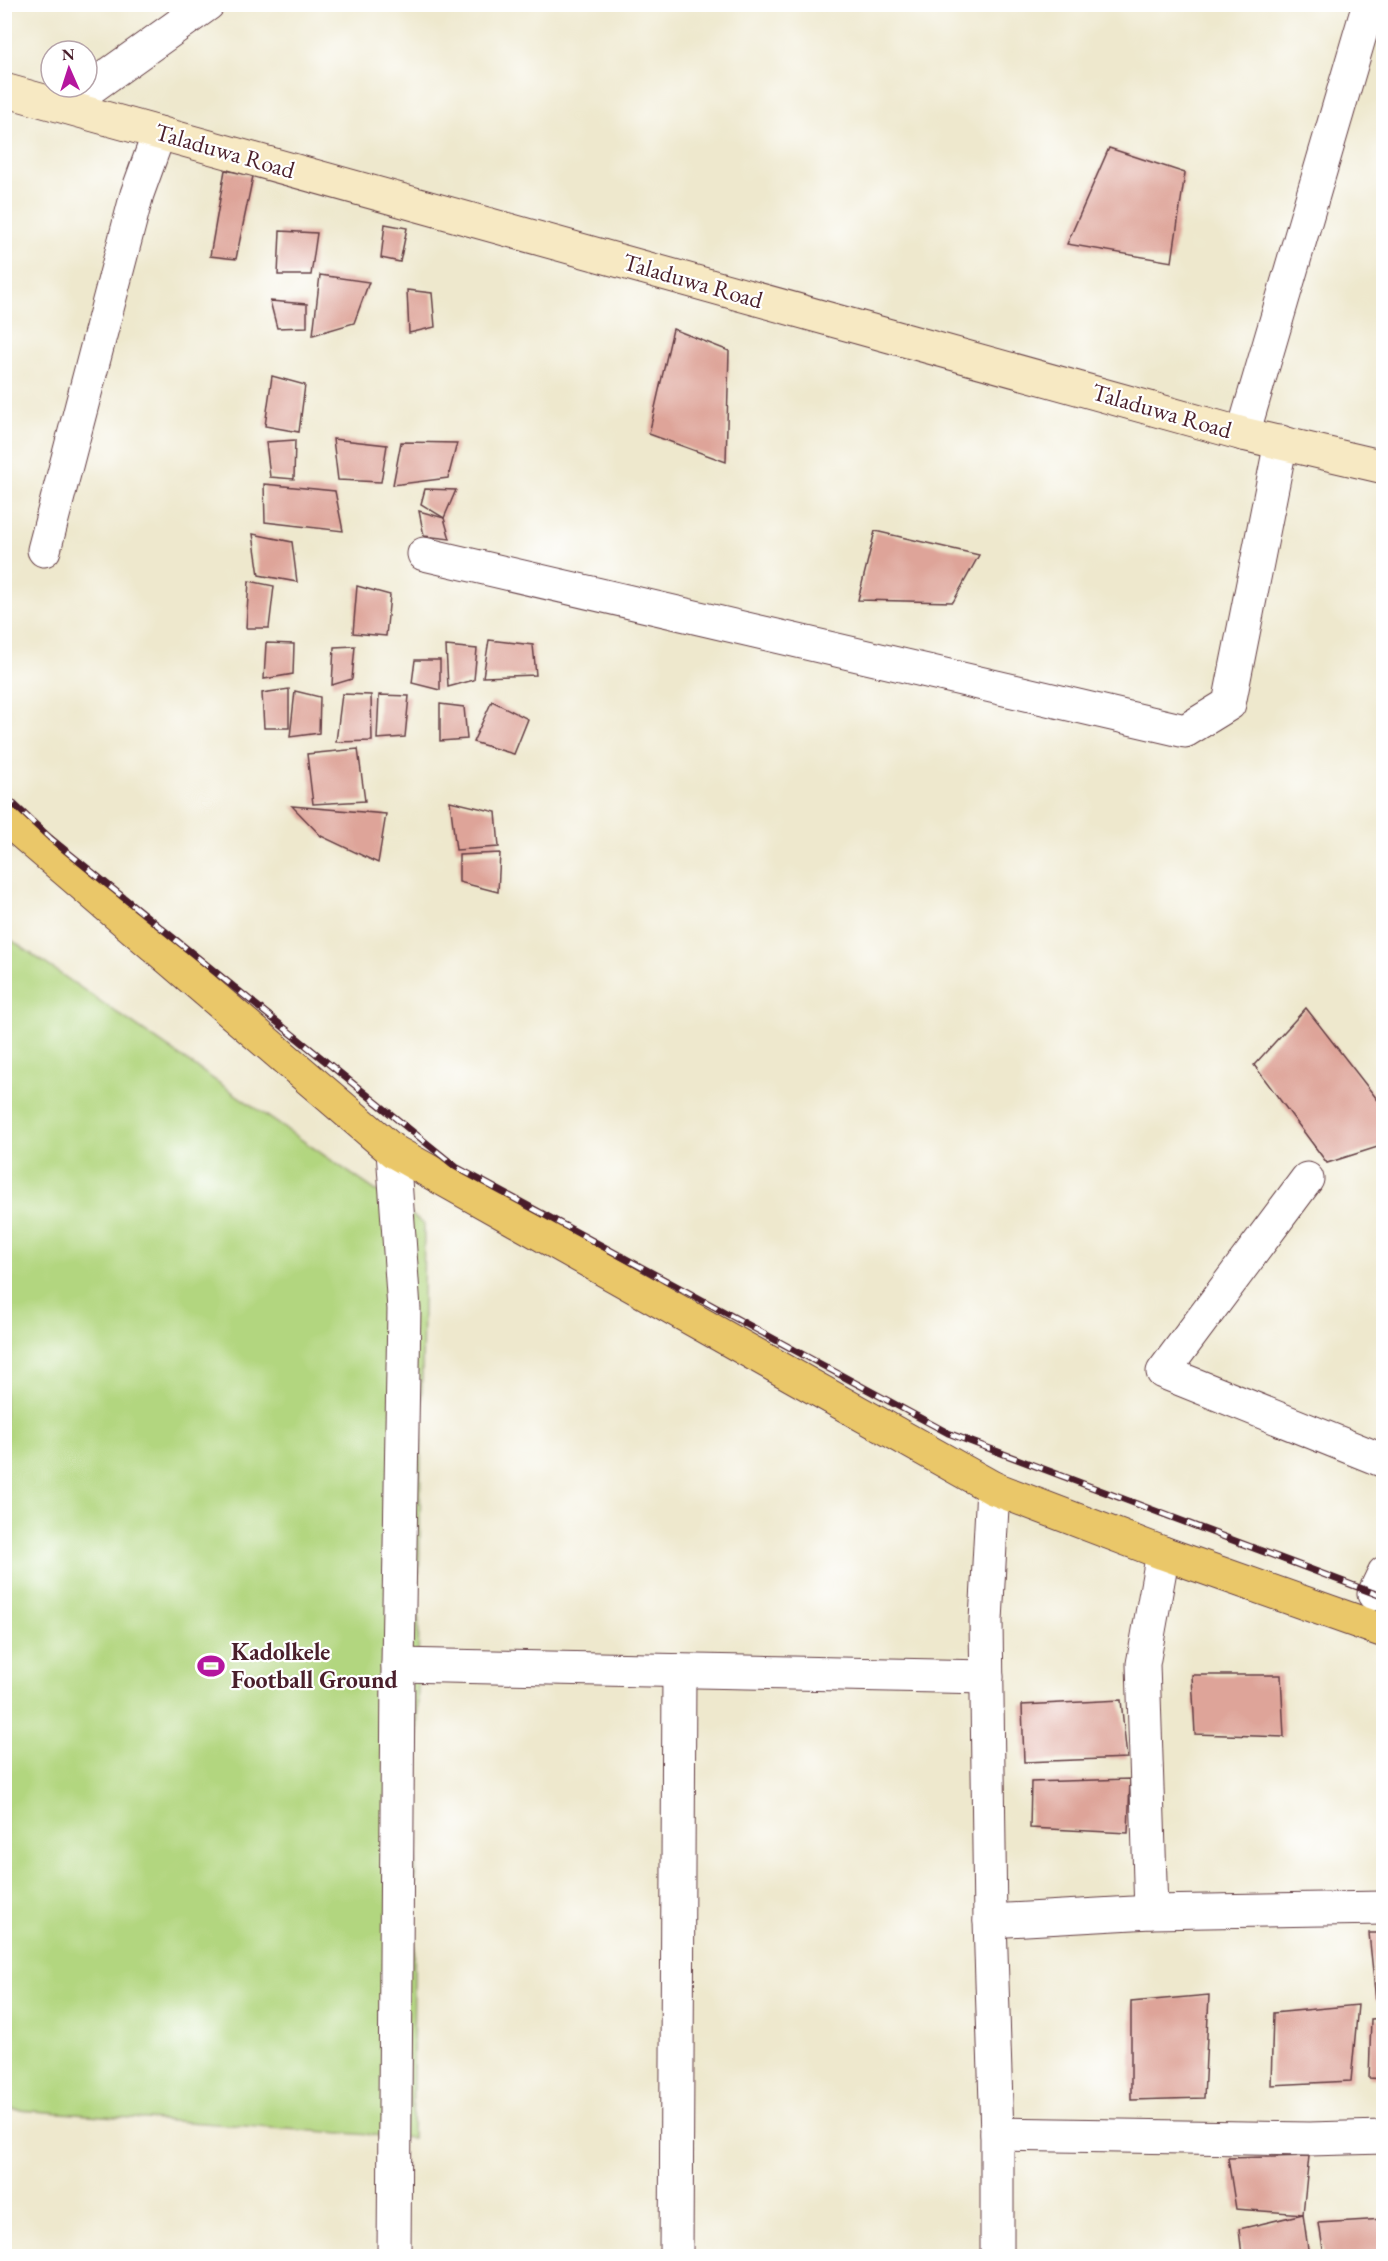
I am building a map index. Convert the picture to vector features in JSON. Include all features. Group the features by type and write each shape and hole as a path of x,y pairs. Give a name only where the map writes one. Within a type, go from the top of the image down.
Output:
{"main road":[{"path":"4,818 393,1151 993,1488 1383,1631"}],"street":[{"path":"65,106 208,4"},
{"path":"1244,434 1369,4"},
{"name":"Taladuwa Road","path":"4,90 1244,434 1383,467"},
{"path":"44,550 137,194 159,133"},
{"path":"424,554 1185,731 1229,704 1281,442"},
{"path":"393,1151 404,1309 398,1665 394,2256"},
{"path":"1307,1179 1163,1372 1383,1461"},
{"path":"993,1488 986,1621 990,1921 997,2134 997,2256"},
{"path":"1151,1912 1143,1665 1163,1552"},
{"path":"398,1665 987,1677"},
{"path":"676,2256 679,1671"},
{"path":"990,1921 1151,1912 1383,1908"},
{"path":"997,2134 1309,2139 1383,2137"}],"green space":[{"name":"Kadolkele Football Ground","path":"4,935 424,1224 412,2138 5,2109"}],"building":[{"path":"1109,148 1185,173 1172,262 1067,244"},
{"path":"225,170 253,176 236,259 210,256"},
{"path":"385,224 407,228 400,262 381,258"},
{"path":"280,231 317,233 311,275 278,275"},
{"path":"320,275 369,282 354,323 313,335"},
{"path":"407,290 432,293 435,327 409,333"},
{"path":"270,301 307,304 307,327 277,328"},
{"path":"673,329 729,351 726,462 649,434"},
{"path":"272,376 305,385 299,432 265,426"},
{"path":"333,439 387,445 381,482 338,480"},
{"path":"295,440 294,479 270,477 266,442"},
{"path":"401,442 457,443 448,478 393,485"},
{"path":"264,484 335,491 343,531 265,522"},
{"path":"425,489 456,490 444,518 421,504"},
{"path":"419,511 444,518 450,539 424,536"},
{"path":"875,531 979,555 953,602 858,600"},
{"path":"253,534 292,542 297,582 259,575"},
{"path":"249,581 274,586 269,628 246,628"},
{"path":"357,586 390,595 386,636 353,633"},
{"path":"489,640 533,645 536,675 483,677"},
{"path":"266,643 294,644 293,674 264,679"},
{"path":"355,646 352,679 332,685 334,647"},
{"path":"446,646 477,649 474,680 448,687"},
{"path":"415,660 440,660 440,690 412,683"},
{"path":"289,689 289,728 264,728 262,693"},
{"path":"295,691 320,697 319,733 290,737"},
{"path":"342,694 371,695 372,741 336,742"},
{"path":"379,695 409,696 405,737 377,739"},
{"path":"492,701 528,719 514,754 473,742"},
{"path":"440,704 464,707 467,739 440,741"},
{"path":"358,749 365,801 313,804 307,754"},
{"path":"450,801 496,812 499,847 456,850"},
{"path":"292,806 386,814 378,863 321,836"},
{"path":"500,853 498,892 459,882 459,855"},
{"path":"1306,1008 1384,1108 1384,1145 1327,1163 1254,1065"},
{"path":"1192,1675 1281,1675 1284,1737 1195,1734"},
{"path":"1121,1700 1127,1758 1024,1762 1022,1705"},
{"path":"1130,1779 1128,1833 1030,1828 1031,1782"},
{"path":"1369,1933 1384,1933 1384,2000 1376,2001"},
{"path":"1209,1995 1204,2098 1131,2100 1131,2002"},
{"path":"1358,2005 1351,2081 1271,2085 1273,2013"},
{"path":"1384,2018 1384,2079 1369,2078 1371,2019"},
{"path":"1309,2156 1303,2214 1236,2209 1228,2158"},
{"path":"1303,2214 1309,2256 1242,2256 1239,2229"},
{"path":"1384,2219 1384,2256 1324,2256 1319,2223"}],"railway":[{"path":"4,795 50,838 456,1167 948,1433 1384,1597"}],"place":[{"name":"Kadolkele Football Ground","path":"211,1666"}]}
